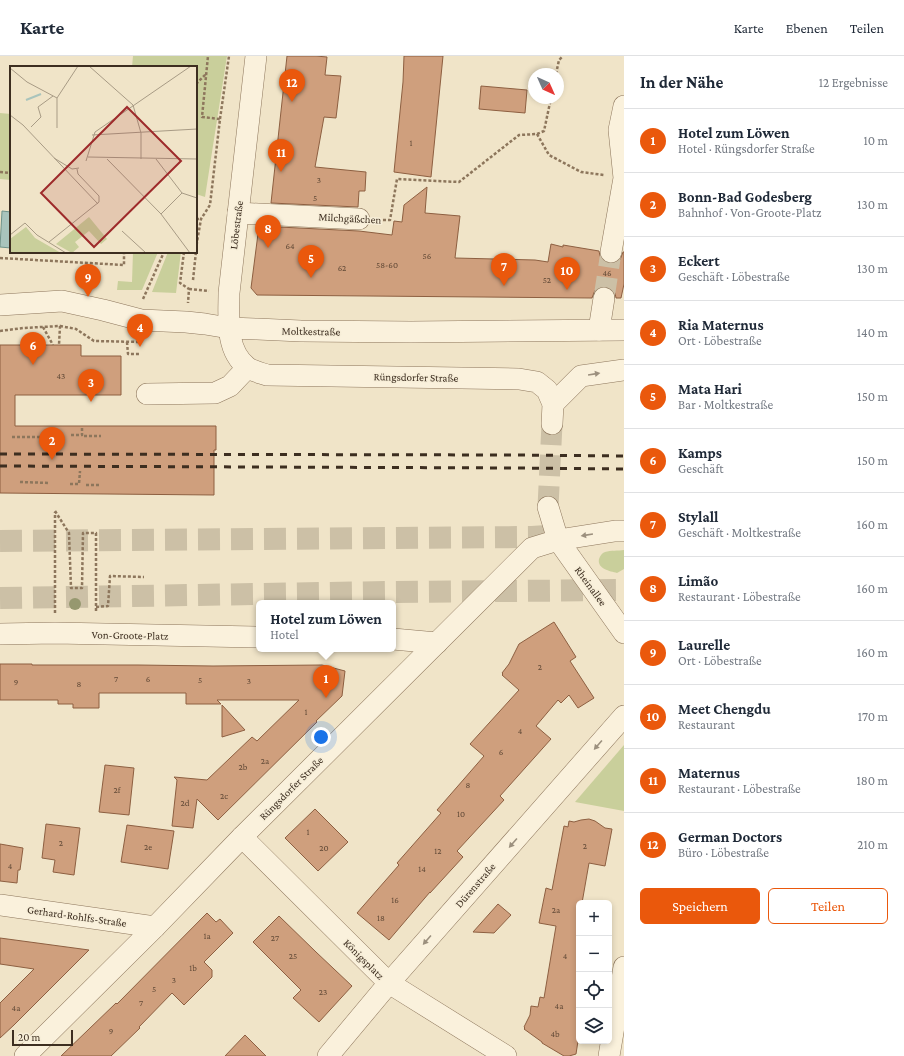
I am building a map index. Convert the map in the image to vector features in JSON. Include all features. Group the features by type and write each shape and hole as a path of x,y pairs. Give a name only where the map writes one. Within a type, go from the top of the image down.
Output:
{"street":[{"name":"Löbestraße","path":"247,368 238,357 232,345 229,328 228,293 256,56"},
{"path":"611,252 624,178 619,130 624,106"},
{"name":"Milchgäßchen","path":"238,213 359,219"},
{"path":"598,330 604,298"},
{"name":"Moltkestraße","path":"0,305 62,301 141,320 186,322 229,328 301,331 411,332 624,330"},
{"path":"147,394 215,393 230,386 247,368"},
{"name":"Rüngsdorfer Straße","path":"247,368 267,375 519,379 537,382 547,390 552,414 581,376 624,370"},
{"path":"548,507 558,540"},
{"name":"Rüngsdorfer Straße","path":"25,1056 532,548 558,540 615,531 624,532"},
{"name":"Rheinallee","path":"558,540 624,633"},
{"name":"Von-Groote-Platz","path":"0,634 55,633 256,637"},
{"path":"396,639 437,643"},
{"name":"Dürenstraße","path":"328,1056 389,983 624,716"},
{"name":"Königsplatz","path":"242,837 389,983 506,1056"},
{"name":"Gerhard-Rohlfs-Straße","path":"0,905 155,927"},
{"path":"608,1056 624,967"}],"path":[{"path":"208,56 202,117 220,120"},
{"path":"197,242 201,219 210,205 229,56"},
{"path":"557,68 559,60 563,56"},
{"path":"197,83 206,73"},
{"path":"550,104 544,131 537,134 549,155 581,172 624,178"},
{"name":"Milchgäßchen","path":"359,219 390,220 397,179 458,182 519,135 537,134"},
{"path":"0,172 10,173"},
{"path":"197,218 201,219"},
{"path":"0,258 124,265 124,253"},
{"path":"135,318 164,253"},
{"path":"184,253 180,283 189,290 186,322"},
{"path":"193,280 196,253"},
{"path":"0,331 60,326 59,345"},
{"path":"43,327 53,345"},
{"path":"127,342 128,354 140,354"},
{"path":"71,435 82,435 82,426"},
{"path":"84,436 101,436"},
{"path":"12,437 45,437"},
{"path":"70,484 79,484 80,471"},
{"path":"20,482 49,483"},
{"path":"86,485 101,485"},
{"path":"55,599 55,511 69,533 71,588 82,588 83,533 96,533 96,607 108,606 110,576 144,577"}],"green space":[{"path":"133,56 227,56 205,197 197,194 197,66 132,66"},
{"path":"0,113 10,114 10,180 0,179"},
{"path":"133,253 158,253 142,290 117,290 118,281 132,282"},
{"path":"168,253 181,253 176,293 152,292"},
{"path":"624,550 624,569 617,573 605,569 600,565 599,559 604,552"},
{"path":"624,745 624,811 575,802"}],"water":[{"path":"2,211 10,212 10,248 0,247"}],"building":[{"path":"287,56 327,57 325,75 341,76 336,118 324,117 315,167 366,172 365,191 359,191 358,207 271,203"},
{"path":"404,56 443,56 431,177 394,172 403,82"},
{"path":"481,86 527,90 525,113 479,109"},
{"path":"427,187 425,213 460,216 455,258 535,260 548,262 551,244 563,247 563,245 599,251 603,261 609,264 620,260 624,252 624,284 621,298 616,298 612,289 605,286 599,287 595,290 592,298 257,295 251,288 259,226 359,231 392,235 394,221 402,222 404,205"},
{"path":"0,345 81,345 81,356 121,356 121,395 15,395 15,426 216,426 216,450 214,450 214,495 0,493"},
{"path":"554,622 576,657 570,661 594,698 578,708 569,695 561,703 558,700 536,726 551,739 500,796 504,800 457,851 463,857 430,892 389,940 357,913 399,865 397,863 441,813 437,810 484,756 470,744 519,690 502,675 502,673 509,664 519,644"},
{"path":"0,664 213,666 322,665 345,671 342,696 218,820 197,799 193,828 172,826 177,780 174,777 207,780 252,737 257,741 299,700 217,700 221,704 186,704 186,693 99,693 99,708 73,708 73,704 58,704 58,700 0,700"},
{"path":"222,705 245,730 222,737"},
{"path":"105,765 134,768 129,815 99,812"},
{"path":"315,809 348,842 318,871 285,838"},
{"path":"589,819 605,828 612,829 605,866 589,863 583,900 576,900 576,1044 578,1044 576,1054 564,1056 542,1043 524,1029 524,1027 530,1015 531,1006 538,1007 540,997 544,998 556,926 539,923 546,888 552,890 564,826 568,827 569,821 574,822"},
{"path":"46,824 80,828 74,875 53,872 55,860 42,858"},
{"path":"127,825 174,831 168,869 121,862"},
{"path":"0,844 23,848 20,870 18,870 17,883 0,881"},
{"path":"498,904 511,915 494,933 473,932"},
{"path":"207,913 216,922 220,919 233,933 204,962 212,970 212,977 184,1005 172,993 139,1027 140,1028 111,1056 61,1056 116,1003 117,1004"},
{"path":"279,916 352,986 319,1022 293,998 301,990 253,942"},
{"path":"0,938 89,950 0,1038 0,1003 34,969 0,964"},
{"path":"245,1035 266,1056 225,1056"}],"tunnel":[{"path":"604,298 611,252"},
{"path":"548,507 552,424"},
{"path":"0,541 532,537 561,535"},
{"path":"0,598 624,590"}],"railway":[{"path":"0,454 624,456"},
{"path":"0,466 624,469"}],"place":[{"name":"German Doctors","path":"292,102"},
{"name":"Maternus","path":"281,172"},
{"name":"Limão","path":"268,248"},
{"name":"Mata Hari","path":"311,278"},
{"name":"Stylall","path":"504,286"},
{"name":"Meet Chengdu","path":"567,290"},
{"name":"Laurelle","path":"88,297"},
{"name":"Ria Maternus","path":"140,347"},
{"name":"Kamps","path":"33,365"},
{"name":"Eckert","path":"91,402"},
{"name":"Bonn-Bad Godesberg","path":"52,460"},
{"name":"Hotel zum Löwen","path":"326,698"}]}
